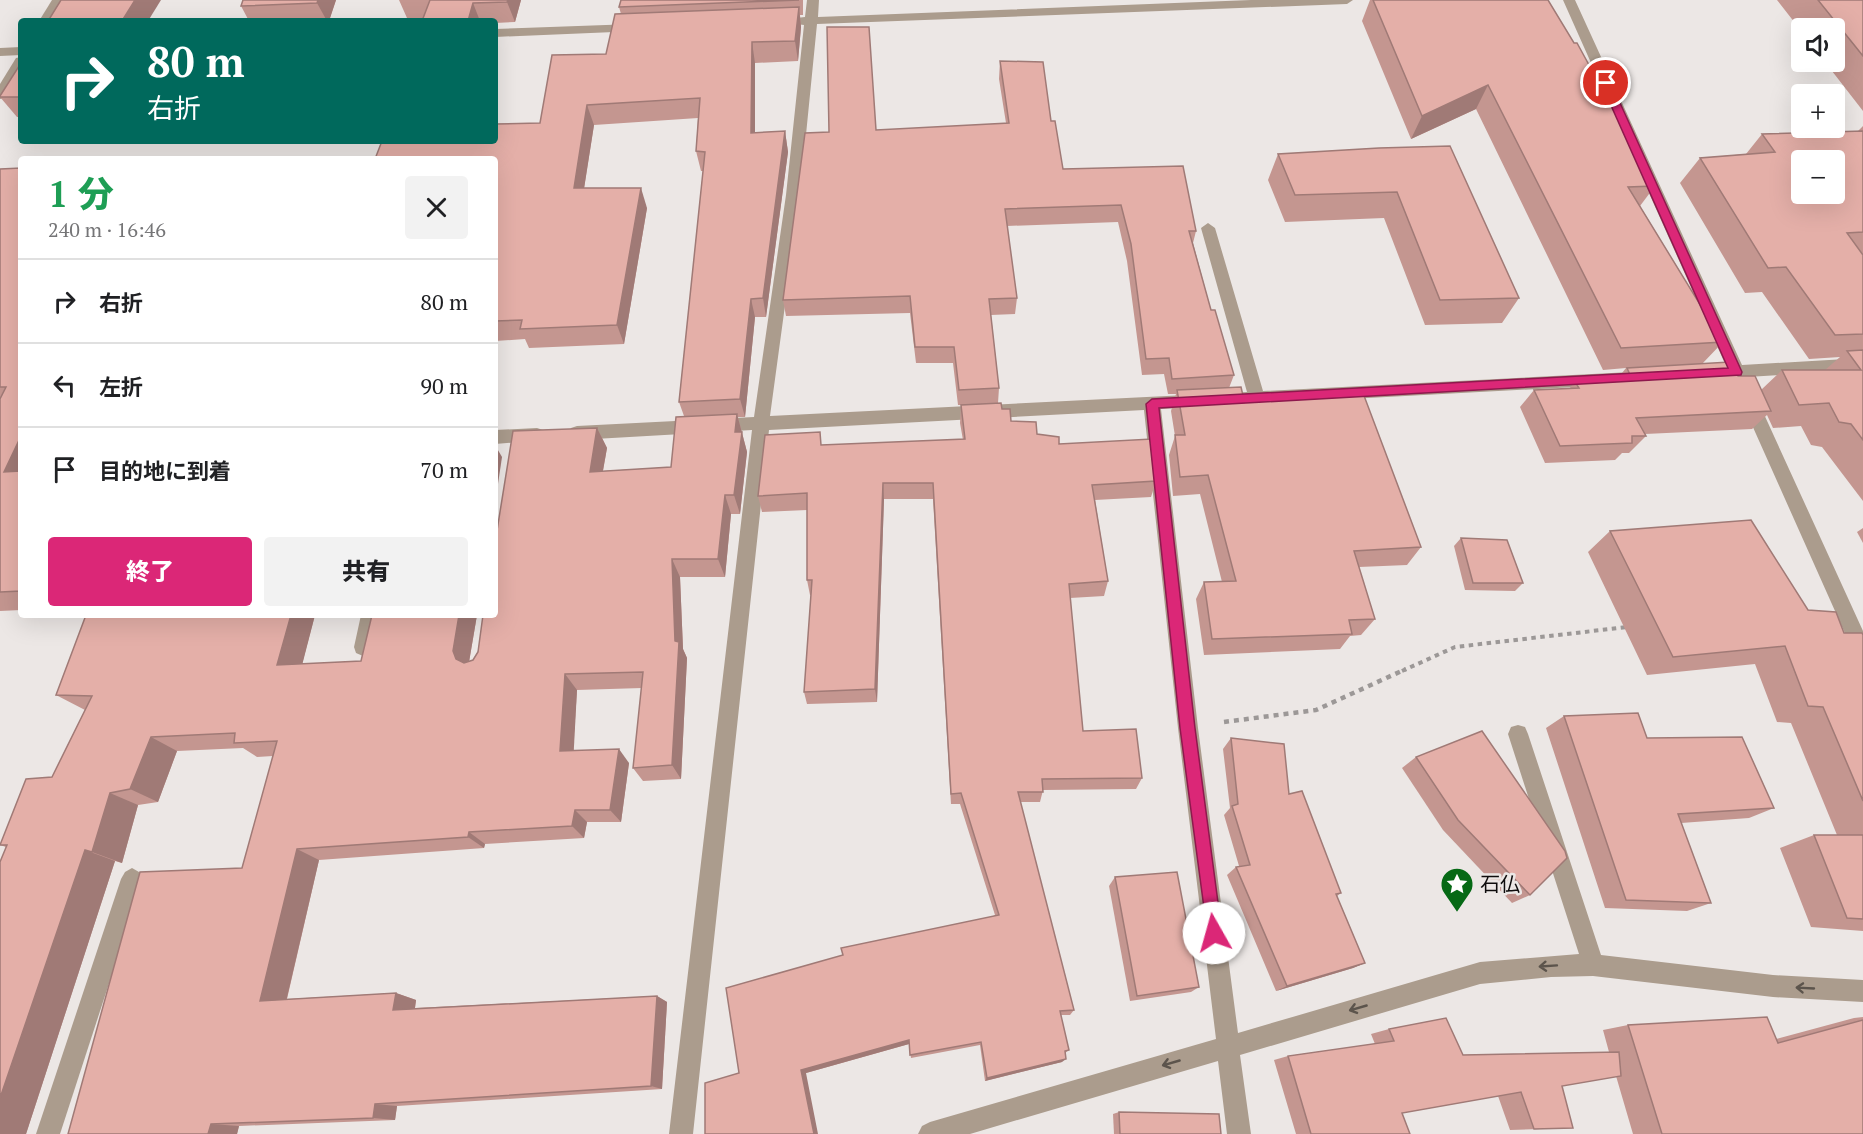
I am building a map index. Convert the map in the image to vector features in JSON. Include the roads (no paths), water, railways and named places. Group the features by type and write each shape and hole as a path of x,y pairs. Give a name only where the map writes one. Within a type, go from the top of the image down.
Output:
{"street":[{"path":"47,18 58,0"},
{"path":"681,1134 761,425 793,195 813,0"},
{"path":"787,22 1347,0"},
{"path":"1569,0 1863,652"},
{"path":"498,33 647,27"},
{"path":"0,52 18,51"},
{"path":"0,95 18,66"},
{"path":"1208,228 1257,398"},
{"path":"1701,374 1863,364"},
{"path":"498,437 761,425 1643,377"},
{"path":"1152,404 1188,728 1239,1134"},
{"path":"513,459 517,436"},
{"path":"363,647 369,618"},
{"path":"1518,734 1593,965"},
{"path":"48,1134 132,879"},
{"path":"930,1134 1480,973 1551,966 1593,965 1773,986 1863,991"}],"place":[{"name":"石仏","path":"1457,913"}]}
